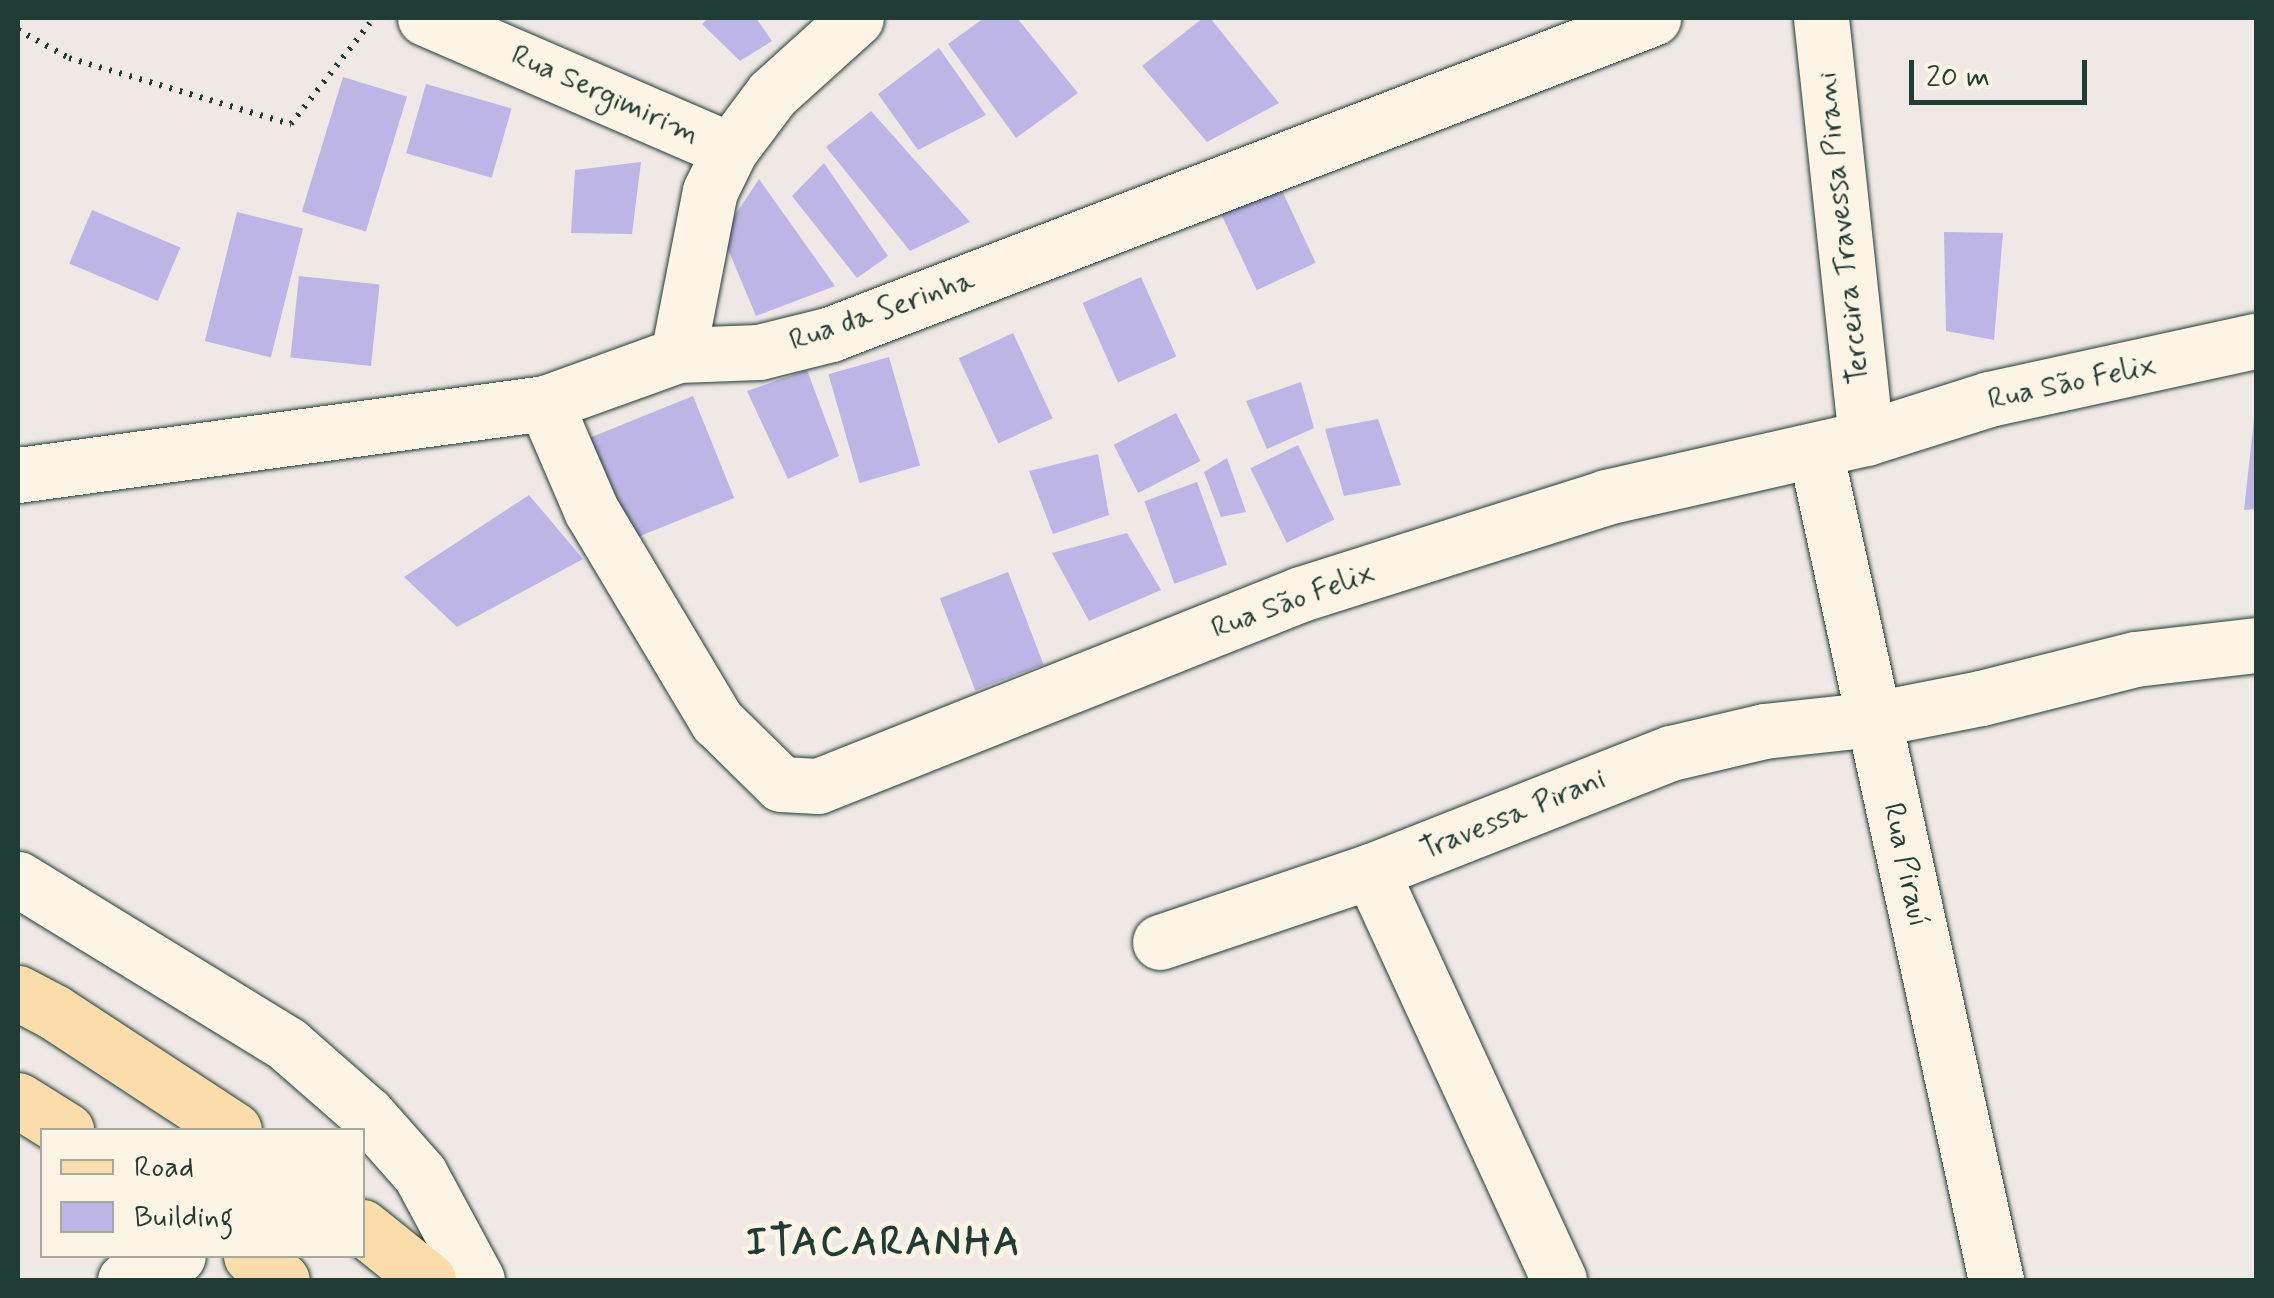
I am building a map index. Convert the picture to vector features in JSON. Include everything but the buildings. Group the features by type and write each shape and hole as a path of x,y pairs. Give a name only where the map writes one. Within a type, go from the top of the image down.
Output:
{"main road":[{"path":"18,993 54,1012 231,1128"},
{"path":"18,1100 63,1128"},
{"path":"365,1228 428,1280"},
{"path":"254,1258 282,1280"}],"street":[{"name":"Rua Sergimirim","path":"425,18 730,150"},
{"path":"678,355 710,191 730,150 772,94 856,18"},
{"name":"Rua da Serinha","path":"18,475 545,403 678,355 760,352 831,334 1653,18"},
{"name":"Terceira Travessa Pirani","path":"1820,18 1840,444"},
{"name":"Rua São Felix","path":"545,403 591,510 717,721 782,784 818,786 1302,594 1606,497 1840,444 1990,399 2256,341"},
{"name":"Rua Pirauí","path":"1840,444 1874,720 1996,1280"},
{"name":"Travessa Pirani","path":"1160,942 1371,872 1671,754 1764,731 1874,720 2134,659 2256,645"},
{"path":"1371,872 1558,1280"},
{"path":"18,879 300,1056 367,1114 420,1174 476,1280"}],"path":[{"path":"18,30 69,58 291,124 374,18"}],"district":[{"name":"ITACARANHA","path":"884,1243"}]}
